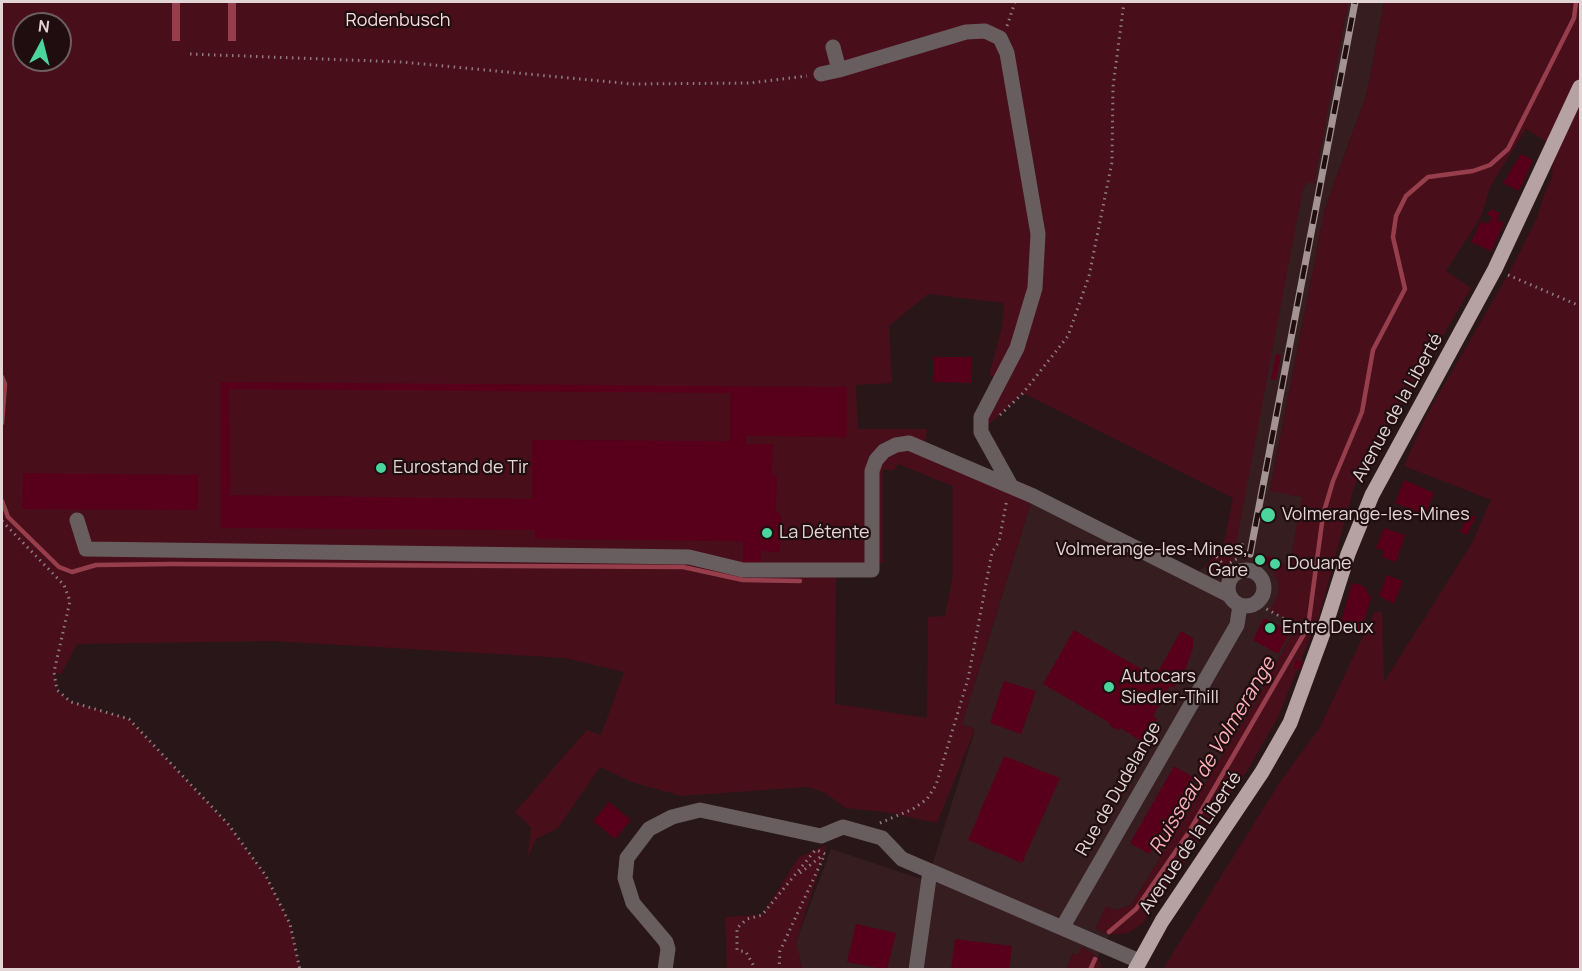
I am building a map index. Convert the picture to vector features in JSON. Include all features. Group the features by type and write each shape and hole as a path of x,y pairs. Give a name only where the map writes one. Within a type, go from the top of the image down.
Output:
{"main road":[{"name":"Avenue de la Liberté","path":"1137,965 1162,921 1262,772 1290,723 1348,554 1372,495 1495,269 1581,87"}],"street":[{"path":"821,74 966,32 985,31 1000,38 1007,53 1038,234 1035,288 1017,348 984,410 981,432 1011,486"},
{"path":"833,48 839,70"},
{"path":"77,520 86,549 689,557 743,570 872,570 872,471 876,460 884,451 896,445 909,443 1011,486 1235,600 1256,603 1264,587 1259,576 1249,570 1229,571"},
{"name":"Rue de Dudelange","path":"1062,928 1119,816 1237,625 1235,600 1228,585 1229,571"},
{"path":"665,969 668,949 666,942 633,903 625,878 627,858 650,829 672,818 700,810 821,836 843,827 882,838 902,859 1062,928 1137,965"},
{"path":"916,969 930,871"}],"path":[{"path":"1000,38 1010,21 1016,2"},
{"path":"981,432 1023,393 1068,336 1089,276 1112,162 1113,87 1124,2"},
{"path":"190,54 402,62 632,84 750,83 821,74"},
{"path":"1495,269 1581,306"},
{"path":"863,832 869,826 913,809 927,799 936,785 968,679 992,552 999,542 1011,486"},
{"path":"2,521 64,585 70,601 54,672 57,690 71,702 129,719 228,824 266,876 290,924 300,969"},
{"path":"1205,543 1229,571 1240,557 1243,539"},
{"path":"1256,603 1288,621 1306,626"},
{"path":"756,969 746,952 737,950 736,928 747,919 762,915 815,850 825,854"},
{"path":"795,876 825,854"},
{"path":"779,969 780,951 825,854"}],"shaded area":[{"path":"172,2 180,2 180,41 172,41"},
{"path":"228,2 236,2 236,41 228,41"},
{"path":"1348,2 1384,2 1367,93 1325,208 1270,490 1302,497 1290,564 1278,582 1278,595 1271,611 1306,626 1290,637 1258,698 1131,905 1115,910 1106,907 1096,928 1109,935 1098,957 1082,947 1078,955 1073,953 1066,970 802,969 796,942 831,849 927,881 975,730 962,724 1033,496 1194,577 1204,567 1208,570 1225,566 1303,188 1307,183 1314,183"}],"green space":[{"name":"Rodenbusch","path":"2,2 1348,2 1314,183 1307,183 1303,188 1233,560 1216,571 1204,567 1223,547 1233,498 1023,393 981,432 1000,379 989,375 1002,328 1004,303 928,294 889,326 892,383 856,385 858,429 927,429 924,450 1033,496 962,724 975,729 937,823 885,812 846,808 823,792 807,787 681,796 632,782 600,767 558,828 536,839 528,857 531,827 515,812 587,730 601,735 624,672 565,658 273,641 77,644 61,674 55,673 57,690 71,702 129,719 228,824 266,876 290,924 300,969 2,969","holes":["898,464 953,486 953,575 945,616 928,617 927,718 835,704 836,571 883,563 883,470 894,470"]},
{"path":"1384,2 1580,2 1580,969 1163,969 1280,782 1320,727 1374,613 1382,611 1384,682 1472,543 1491,500 1404,466 1426,416 1508,275 1537,218 1552,177 1554,146 1526,129 1490,187 1481,217 1446,271 1471,288 1354,487 1320,613 1279,715 1249,768 1143,923 1128,933 1109,935 1096,928 1106,906 1115,910 1131,905 1258,698 1290,637 1305,626 1270,611 1278,595 1278,582 1273,570 1278,565 1290,564 1302,497 1270,491 1325,208 1367,93"},
{"path":"827,845 796,942 802,969 727,969 725,917 762,915 799,857"},
{"path":"1082,947 1098,957 1102,969 1066,969 1073,953 1078,955"}],"building":[{"path":"1521,154 1533,160 1519,191 1503,183"},
{"path":"1491,209 1500,213 1497,220 1504,223 1491,251 1471,242 1481,221 1488,224 1492,217 1487,215"},
{"path":"1276,354 1281,355 1276,380 1271,379"},
{"path":"933,357 972,357 971,383 933,382"},
{"path":"221,382 847,387 847,437 746,436 746,444 773,444 772,475 777,475 776,511 781,515 780,552 761,551 761,562 743,562 743,541 535,539 535,530 221,528","holes":["229,389 730,393 730,441 532,440 532,499 230,495"]},
{"path":"23,473 198,475 198,510 22,509"},
{"path":"1404,480 1434,493 1425,515 1395,503"},
{"path":"1469,514 1476,517 1467,535 1460,532"},
{"path":"1384,528 1405,535 1396,562 1382,557 1384,551 1376,548"},
{"path":"1268,555 1278,565 1273,570 1263,561"},
{"path":"1387,575 1403,581 1394,604 1379,596"},
{"path":"1352,583 1364,586 1371,598 1361,631 1340,625"},
{"path":"1264,618 1290,632 1278,654 1253,640"},
{"name":"Autocars Siedler-Thill","path":"1074,630 1155,677 1181,631 1193,638 1193,648 1185,670 1174,688 1170,686 1153,716 1157,719 1143,742 1120,728 1119,731 1109,725 1110,723 1043,684"},
{"path":"1296,660 1303,662 1300,670 1294,668"},
{"path":"1004,681 1036,691 1021,734 990,723"},
{"path":"1004,756 1060,778 1022,863 968,840"},
{"path":"1174,766 1193,777 1149,854 1130,843"},
{"path":"609,802 631,820 615,839 593,821"},
{"path":"856,924 896,933 887,970 847,962"},
{"path":"955,939 1012,946 1009,970 951,970"}],"waterway":[{"name":"Ruisseau de Volmerange","path":"1109,932 1136,909 1189,832 1308,627 1323,515 1333,481 1362,412 1373,350 1405,289 1393,237 1396,216 1406,196 1428,177 1473,171 1490,165 1508,149 1574,18 1576,2"},
{"path":"2,377 5,384 2,423"},
{"path":"2,501 8,517 59,567 72,572 96,565 172,564 683,567 743,580 800,581"},
{"name":"Ruisseau de Volmerange","path":"1090,970 1095,959"}],"railway":[{"path":"1250,554 1355,2"}],"place":[{"name":"Eurostand de Tir","path":"381,468"},
{"name":"Volmerange-les-Mines","path":"1268,515"},
{"name":"La Détente","path":"767,533"},
{"name":"Volmerange-les-Mines, Gare","path":"1260,560"},
{"name":"Douane","path":"1275,564"},
{"name":"Entre Deux","path":"1270,628"},
{"name":"Autocars Siedler-Thill","path":"1109,687"}]}
